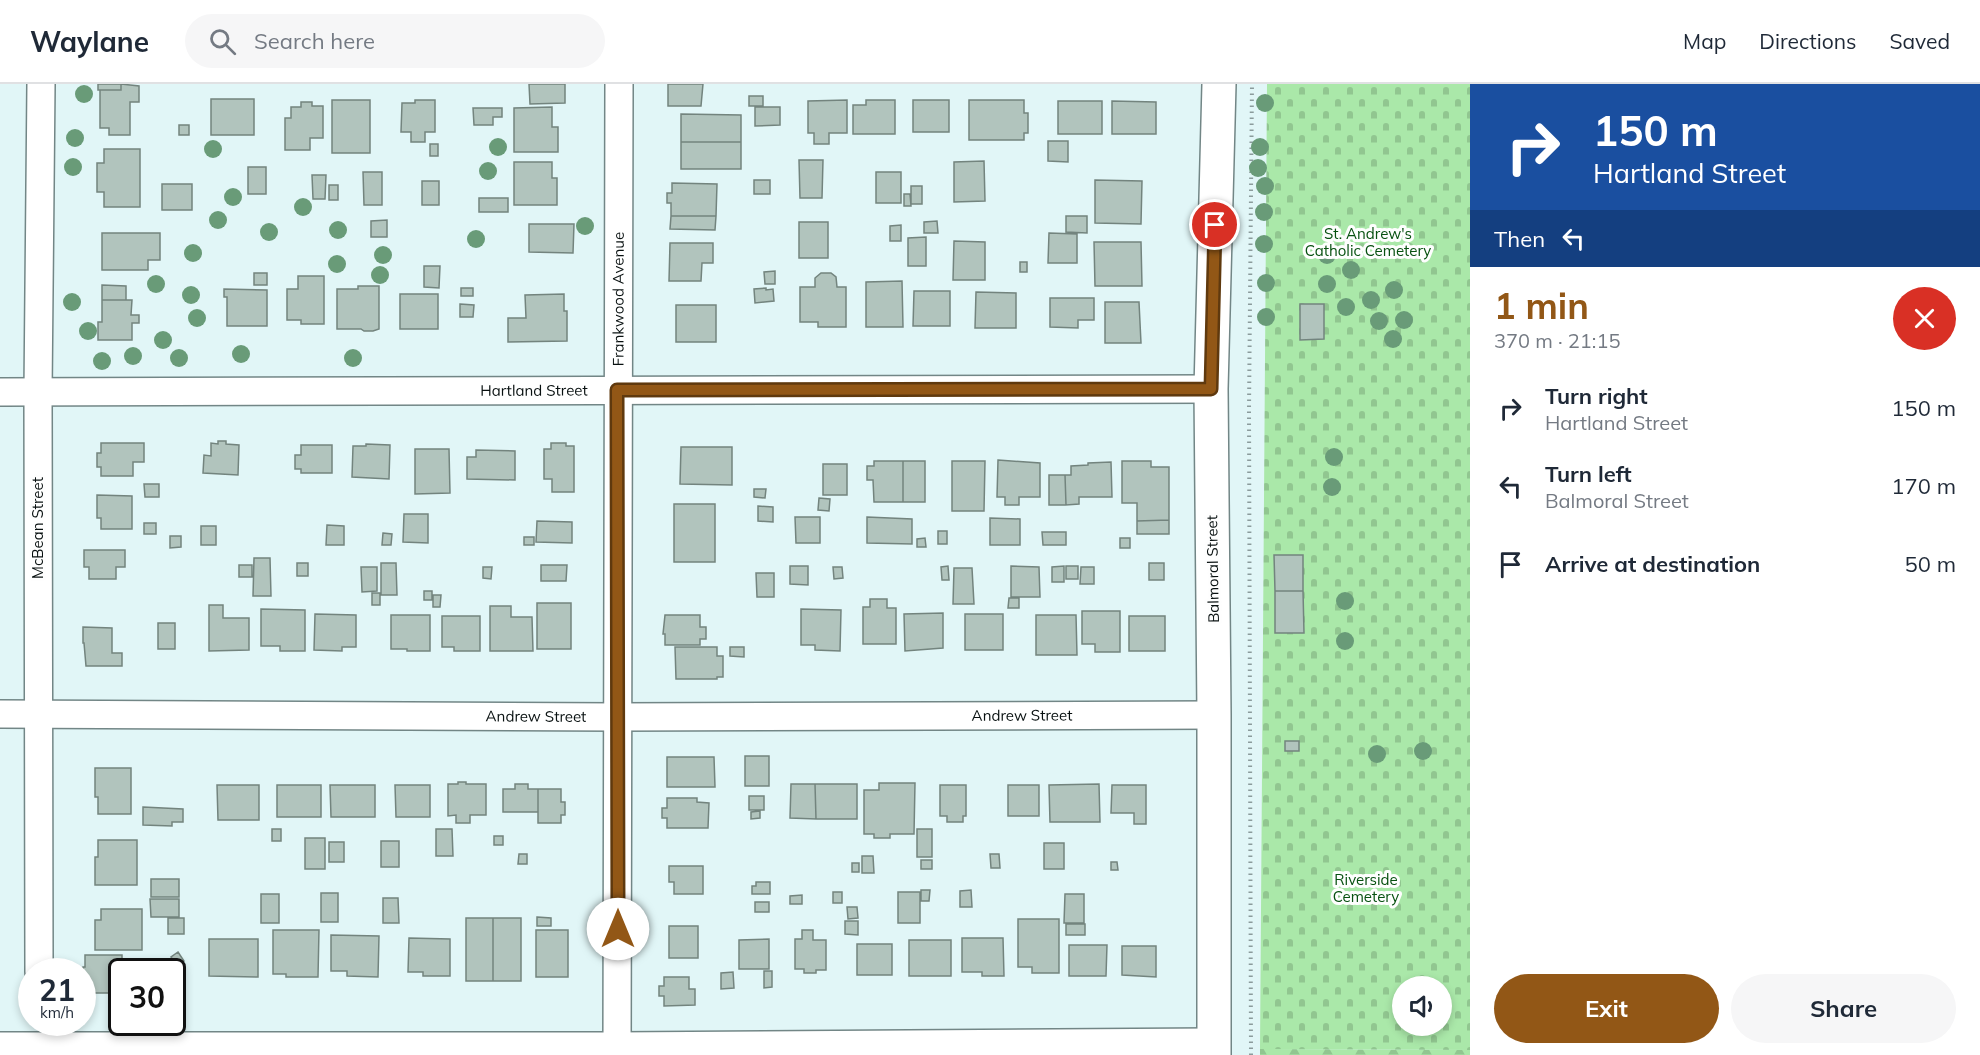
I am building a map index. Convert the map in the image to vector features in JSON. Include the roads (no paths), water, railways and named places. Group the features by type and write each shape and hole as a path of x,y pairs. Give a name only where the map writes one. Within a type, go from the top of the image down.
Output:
{"main road":[{"name":"Balmoral Street","path":"1213,1048 1214,715 1211,389 1219,84"}],"street":[{"name":"McBean Street","path":"39,958 38,392 41,84"},
{"name":"Frankwood Avenue","path":"617,1051 619,84"},
{"name":"Hartland Street","path":"0,392 1211,389"},
{"name":"Andrew Street","path":"0,714 618,717 1214,715"},
{"path":"0,1046 39,1041 617,1051 1213,1048"}],"park label":[{"name":"St. Andrew's Catholic Cemetery","path":"1368,242"},
{"name":"Riverside Cemetery","path":"1366,888"}]}
